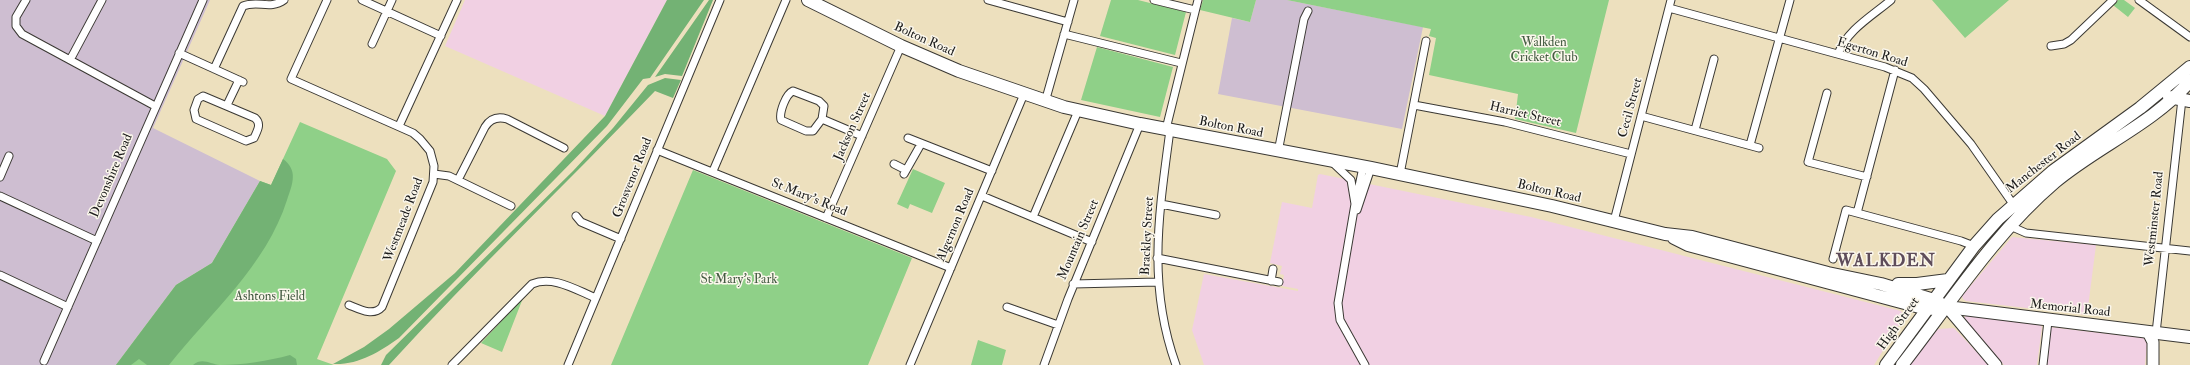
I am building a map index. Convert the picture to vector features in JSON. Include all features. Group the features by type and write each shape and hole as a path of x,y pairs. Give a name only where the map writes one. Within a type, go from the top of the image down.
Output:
{"main road":[{"name":"Bolton Road","path":"808,0 823,3 901,46 959,71 1045,102 1078,111 1278,152 1400,174 1614,221 1665,234 1692,237 1828,273 1881,284 1930,305"},
{"name":"Manchester Road","path":"1930,305 1974,246 2013,204 2053,171 2140,108 2190,68"},
{"name":"Manchester Road","path":"1947,307 1993,244 2057,181 2183,99 2190,81"},
{"path":"2140,108 2160,97 2183,99"},
{"name":"Bolton Road","path":"1665,234 1688,245 1930,305 1947,307"},
{"path":"1881,284 1917,284 1948,280"},
{"name":"High Street","path":"1886,365 1930,305"},
{"path":"1947,307 1996,365"},
{"name":"Memorial Road","path":"1947,307 2152,335 2190,337"},
{"name":"High Street","path":"1902,365 1947,307"},
{"name":"Westminster Road","path":"2152,335 2153,365"}],"street":[{"path":"26,0 16,17 16,26 22,34 155,106"},
{"path":"70,60 102,0"},
{"name":"Devonshire Road","path":"44,361 155,106 203,0"},
{"path":"214,69 243,6 253,1 274,5 284,0"},
{"name":"Westmeade Road","path":"327,0 291,79 413,133 426,145 433,158 434,174 430,190 382,307 375,312 370,312 355,311 349,305"},
{"path":"362,0 441,36"},
{"path":"372,44 392,0"},
{"path":"399,126 457,0"},
{"name":"Grosvenor Road","path":"568,365 720,0"},
{"path":"713,171 786,0"},
{"path":"988,0 1068,22"},
{"path":"1045,102 1074,0"},
{"path":"1154,0 1195,10"},
{"name":"Brackley Street","path":"1176,365 1163,321 1158,282 1157,258 1160,204 1168,130 1181,63 1198,0"},
{"name":"Cecil Street","path":"1614,221 1671,0"},
{"path":"1750,145 1790,0"},
{"path":"1838,54 1842,43 1848,36 1891,0"},
{"path":"2051,46 2064,44 2071,40 2113,0"},
{"path":"2139,0 2190,38"},
{"path":"998,11 1000,3"},
{"name":"Egerton Road","path":"1669,8 1895,70 1919,84 1945,112 1971,144 2013,204"},
{"path":"1278,152 1304,19 1308,11"},
{"path":"1064,34 1181,63"},
{"path":"1400,174 1426,41"},
{"name":"Jackson Street","path":"826,218 901,46"},
{"path":"179,53 241,81 227,105"},
{"path":"1695,130 1714,59"},
{"path":"1857,213 1895,70"},
{"path":"793,91 819,101 824,106 822,119 813,131 810,132 783,122 780,116 788,94 793,91"},
{"path":"1827,93 1808,162 1867,177"},
{"name":"Algernon Road","path":"910,365 1024,94"},
{"path":"203,96 227,105 255,118 258,121 259,127 252,140 246,141 199,120 193,114 198,99 203,96"},
{"name":"Westminster Road","path":"2152,335 2166,248 2183,99"},
{"name":"Harriet Street","path":"1414,105 1505,122 1631,154"},
{"path":"1033,217 1078,111"},
{"path":"1641,116 1759,148"},
{"path":"458,180 485,128 492,120 498,118 507,120 559,148"},
{"path":"822,119 862,136"},
{"name":"Mountain Street","path":"1044,365 1074,284 1140,124"},
{"path":"908,138 992,172"},
{"path":"894,164 905,172 921,144"},
{"name":"St Mary's Road","path":"658,150 951,268"},
{"path":"0,177 9,156"},
{"path":"1332,161 1351,180 1355,204"},
{"path":"1353,224 1355,204 1367,168"},
{"path":"1365,365 1340,320 1337,309 1353,224 1367,168"},
{"path":"434,174 449,176 506,206"},
{"path":"0,196 97,241"},
{"path":"982,196 1092,242"},
{"path":"1160,204 1216,215"},
{"path":"1206,213 1207,205"},
{"path":"1833,259 1846,210 1961,241 1974,246"},
{"path":"576,216 580,222 620,239"},
{"path":"2010,226 2026,233 2190,251"},
{"path":"1157,258 1279,282"},
{"path":"1271,281 1273,269"},
{"path":"0,275 68,307"},
{"path":"452,365 532,284 552,281 596,298"},
{"path":"1074,284 1158,282"},
{"path":"1007,307 1058,326"},
{"path":"2043,365 2048,321"}],"shaded area":[{"path":"0,0 210,0 153,128 260,181 212,263 176,285 116,365 0,365"},
{"path":"465,0 667,0 605,116 445,46"},
{"path":"1256,0 1287,0 1423,27 1402,129 1218,94 1232,18 1250,22"},
{"path":"1320,174 1531,217 1901,311 1904,317 1874,365 1204,365 1192,330 1204,274 1298,291 1298,289 1282,286 1284,275 1280,274 1282,266 1270,263 1282,202 1312,208 1318,175"},
{"path":"2012,237 2096,245 2087,315 1966,301 1963,299 1962,296"},
{"path":"1967,314 2040,325 2042,327 2037,365 2004,365 1964,321"},
{"path":"2050,327 2144,338 2147,344 2145,365 2046,365"},
{"path":"1954,328 1989,365 1909,365 1938,329"}],"green space":[{"path":"667,0 704,0 650,78 643,79 607,126 399,338 368,357 342,364 333,364 364,347 389,329 455,273 605,116"},
{"path":"709,0 713,0 682,76 665,74 655,77"},
{"path":"1111,0 1138,0 1186,12 1175,55 1100,36"},
{"path":"1203,0 1256,0 1250,22 1200,10"},
{"name":"Walkden Cricket Club","path":"1287,0 1609,0 1576,133 1515,119 1518,94 1429,75 1436,38 1429,36 1431,29"},
{"path":"1932,0 2009,0 1965,38"},
{"path":"2118,0 2124,0 2135,8 2128,17 2113,5"},
{"path":"1097,47 1173,67 1160,117 1081,100"},
{"path":"665,78 681,80 673,98 655,91 454,295 389,365 381,365 386,355 573,171 613,128 648,85"},
{"name":"Ashtons Field","path":"300,122 387,159 396,171 317,359 334,365 116,365 176,285 212,263 260,181 271,185"},
{"path":"283,159 291,168 293,177 287,200 278,224 266,246 236,287 169,365 147,365 139,359 131,365 116,365 176,285 212,263 260,181 271,185"},
{"path":"913,169 945,183 932,213 910,204 908,209 897,204"},
{"name":"St Mary's Park","path":"693,170 912,258 868,365 611,365"},
{"path":"523,298 502,352 481,343"},
{"path":"978,340 1006,350 1002,365 971,365"},
{"path":"290,355 296,359 297,365 220,365 255,362"},
{"path":"203,361 220,365 193,365"}],"district":[{"name":"WALKDEN","path":"1886,262"}]}
